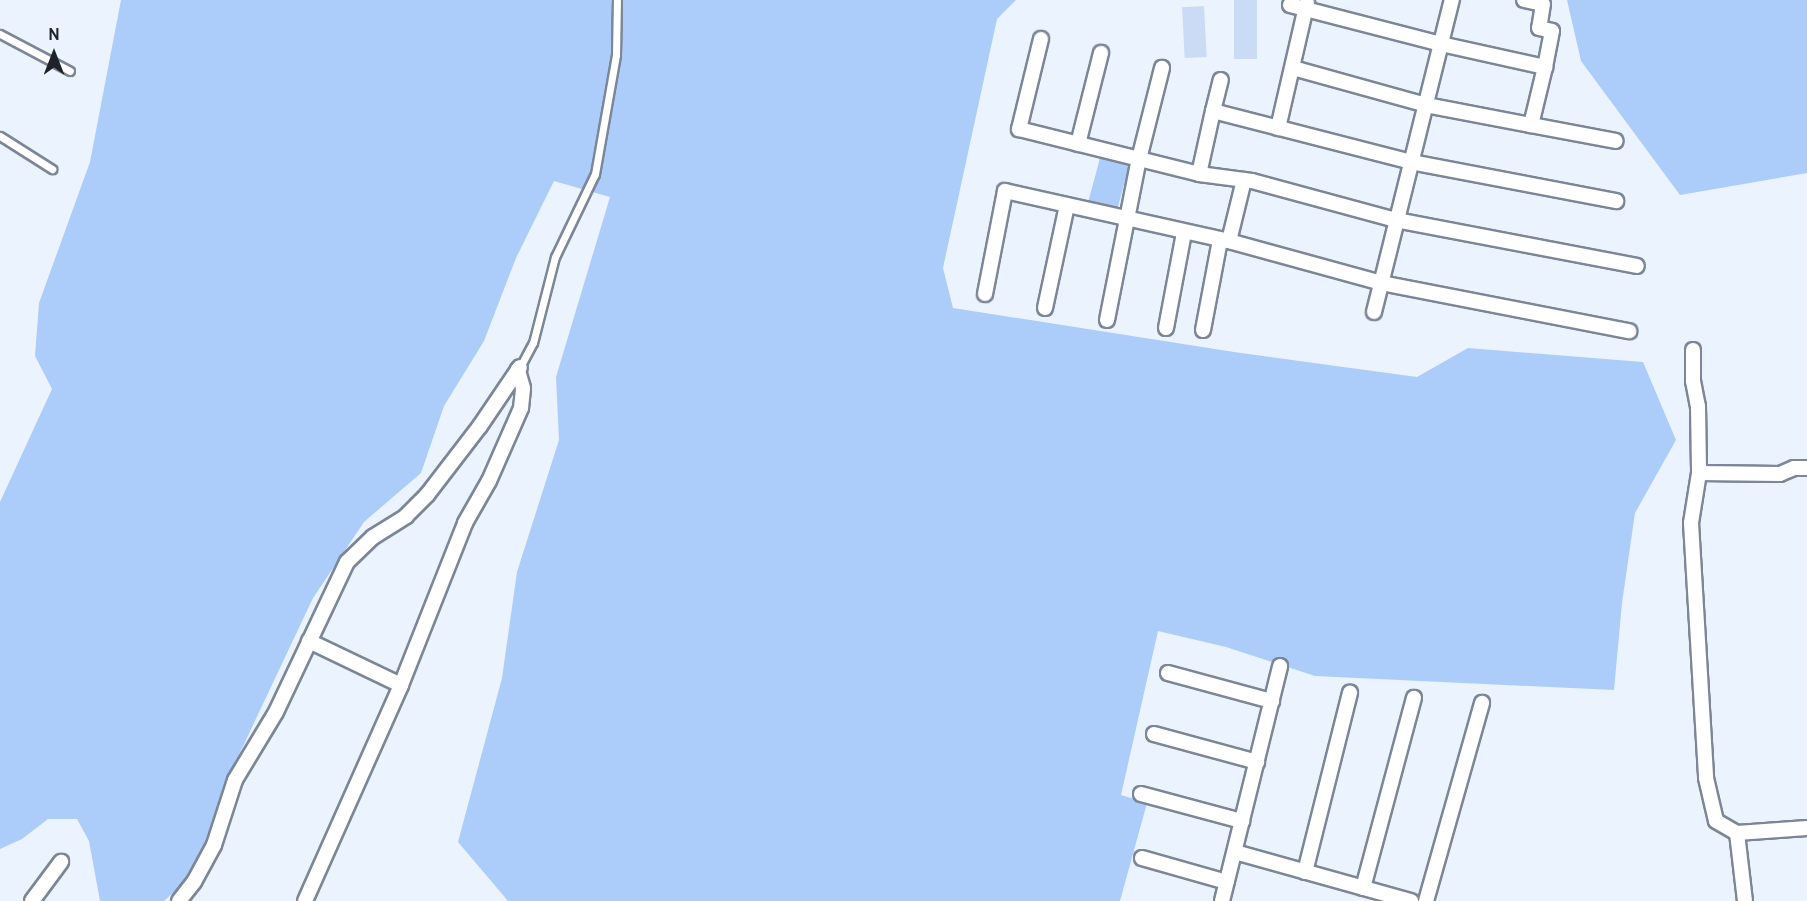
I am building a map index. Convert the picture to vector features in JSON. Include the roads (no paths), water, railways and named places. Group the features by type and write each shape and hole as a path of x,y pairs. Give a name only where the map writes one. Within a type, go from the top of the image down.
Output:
{"street":[{"path":"1374,312 1452,0"},
{"path":"1524,0 1543,4 1539,28 1552,31 1531,124"},
{"path":"1290,5 1306,5 1441,44 1545,67"},
{"path":"1278,128 1306,5"},
{"path":"1041,39 1019,129 1199,174 1248,181 1396,220 1637,266"},
{"path":"1078,144 1101,53"},
{"path":"1107,320 1139,159 1161,68"},
{"path":"1293,68 1426,105 1616,141"},
{"path":"1199,174 1221,80"},
{"path":"1213,111 1411,162 1616,201"},
{"path":"1203,330 1224,240 1248,181"},
{"path":"985,294 1005,191 1224,240 1381,283 1629,331"},
{"path":"1045,308 1067,205"},
{"path":"1166,328 1184,232"},
{"path":"1693,350 1693,381 1698,406 1699,473 1691,523 1692,550 1699,617 1706,777 1716,821 1737,833 1807,828"},
{"path":"179,901 195,882 214,845 235,780 276,712 347,562 373,537 406,516 427,495 480,426 519,368"},
{"path":"305,901 401,685 465,523 489,481 521,408 523,388 519,368"},
{"path":"1699,473 1780,474 1794,468 1807,468"},
{"path":"309,641 401,685"},
{"path":"1222,901 1280,666"},
{"path":"1168,673 1272,701"},
{"path":"1305,872 1350,693"},
{"path":"1363,888 1414,698"},
{"path":"1426,901 1482,702"},
{"path":"1154,734 1257,762"},
{"path":"1141,794 1242,821"},
{"path":"1737,833 1745,901"},
{"path":"1235,852 1411,901"},
{"path":"1142,858 1227,882"},
{"path":"32,901 61,861"}],"lane":[{"path":"519,368 533,343 555,257 595,174 616,55 617,0"},
{"path":"0,34 70,71"},
{"path":"0,136 52,170"}]}
